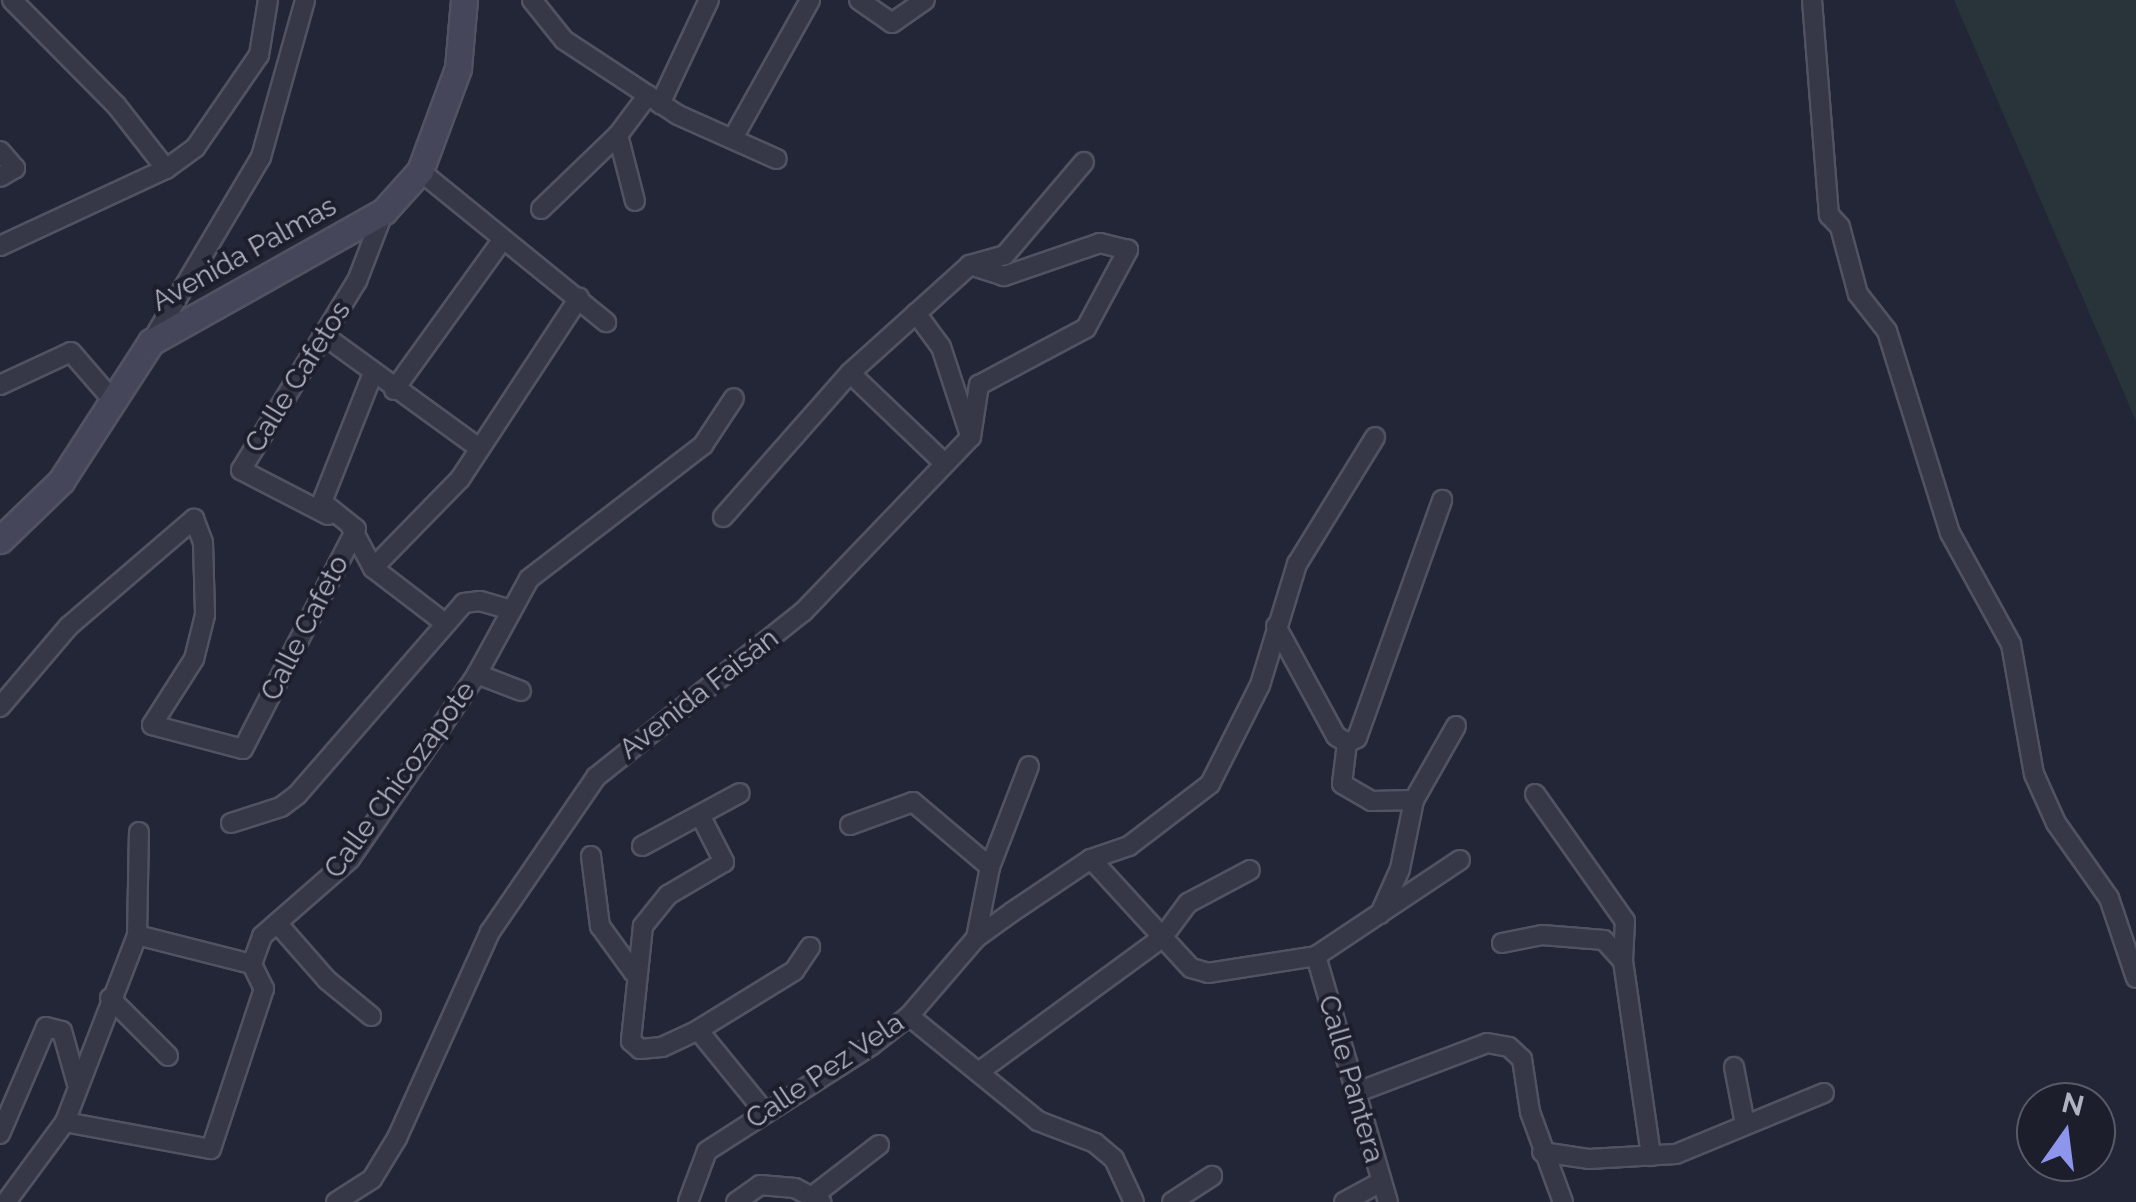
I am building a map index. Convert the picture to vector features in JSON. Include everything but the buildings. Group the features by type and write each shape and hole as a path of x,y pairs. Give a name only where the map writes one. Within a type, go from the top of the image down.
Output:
{"main road":[{"name":"Avenida Palmas","path":"0,540 60,481 110,396 151,342 384,211 420,171 458,68 464,0"}],"street":[{"path":"12,0 116,105 166,170"},
{"path":"0,246 166,170 194,148 240,87 258,55 268,0"},
{"path":"151,342 261,157 306,0"},
{"path":"532,0 564,40 654,100 776,159"},
{"path":"541,209 654,100 709,0"},
{"path":"734,138 810,0"},
{"path":"859,0 892,23 925,0"},
{"path":"1812,0 1829,215 1840,227 1858,294 1888,331 1950,534 2011,644 2034,774 2056,823 2109,898 2136,978"},
{"path":"618,135 634,202"},
{"path":"0,151 7,173"},
{"path":"723,518 850,373 970,265 1005,255 1084,162"},
{"path":"420,171 606,322"},
{"name":"Calle Cafetos","path":"356,530 241,470 357,281 384,211"},
{"path":"394,390 503,239"},
{"path":"970,265 1004,276 1100,243 1128,250 1086,328 978,385 971,437"},
{"path":"373,568 460,478 578,298"},
{"path":"916,313 942,346 971,437"},
{"path":"322,334 372,376 479,448"},
{"path":"0,385 71,352 110,396"},
{"path":"850,373 943,462"},
{"name":"Calle Cafeto","path":"0,707 69,626 194,519 204,542 205,615 194,659 152,726 244,749 356,530 322,502 372,376"},
{"name":"Calle Chicozapote","path":"252,964 276,923 350,860 477,674 529,579 703,445 734,398"},
{"name":"Avenida Faisán","path":"336,1202 372,1179 398,1138 490,932 596,777 803,612 971,437"},
{"name":"Calle Pez Vela","path":"688,1202 707,1151 764,1110 838,1068 908,1016 976,938 1091,859 1129,846 1210,784 1260,685 1297,564 1374,437"},
{"path":"1347,744 1357,738 1416,561 1442,500"},
{"path":"356,530 373,568 442,621"},
{"path":"231,823 281,807 297,795 442,621 464,603 480,600 512,610"},
{"path":"1276,626 1336,736 1347,744"},
{"path":"477,674 521,692"},
{"path":"1380,914 1400,869 1414,800 1456,726"},
{"path":"1347,744 1342,784 1371,801 1414,800"},
{"path":"976,938 990,867 1029,766"},
{"path":"642,846 740,792"},
{"path":"1534,794 1625,921 1623,962 1651,1156"},
{"path":"850,825 913,802 990,867"},
{"path":"700,816 724,862 668,896 643,926 634,973 631,1041 640,1049 662,1047 698,1030 794,971 810,947"},
{"path":"6,1202 66,1122 77,1084 137,935 140,832"},
{"path":"591,856 600,926 634,973"},
{"path":"1091,859 1192,968 1208,973 1316,956 1460,860"},
{"path":"980,1071 1162,938 1188,902 1250,870"},
{"path":"276,923 327,980 371,1016"},
{"path":"66,1122 212,1149 264,989 252,964 137,935"},
{"path":"1502,943 1542,935 1604,940 1623,962"},
{"name":"Calle Pantera","path":"1316,956 1388,1202"},
{"path":"110,998 168,1056"},
{"path":"908,1016 1038,1120 1096,1143 1114,1159 1134,1202"},
{"path":"0,1134 46,1027 62,1030 77,1084"},
{"path":"698,1030 764,1110"},
{"path":"1355,1093 1487,1043 1509,1047 1522,1059 1542,1152 1562,1202"},
{"path":"1734,1068 1745,1124"},
{"path":"1542,1152 1651,1156 1713,1142 1745,1124 1824,1093"},
{"path":"736,1202 760,1185 818,1198 879,1145"},
{"path":"1172,1202 1212,1176"},
{"path":"1344,1202 1381,1182"}],"shaded area":[{"path":"1954,0 2136,0 2136,421"}]}
